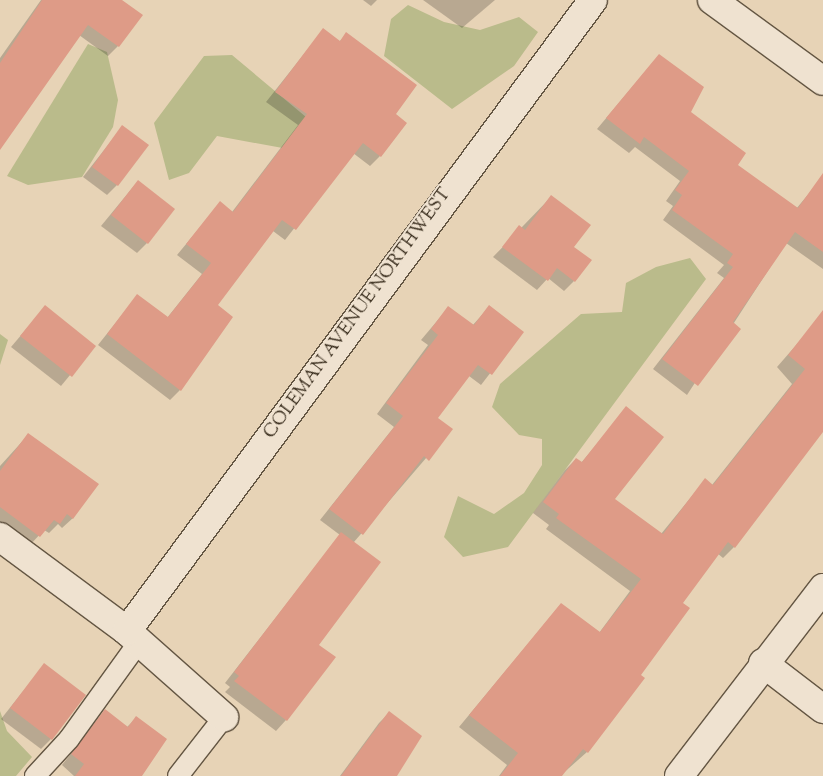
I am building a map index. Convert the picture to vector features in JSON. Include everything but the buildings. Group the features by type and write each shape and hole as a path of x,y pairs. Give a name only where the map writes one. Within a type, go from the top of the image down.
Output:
{"street":[{"name":"COLEMAN AVENUE NORTHWEST","path":"133,636 593,0"},
{"path":"712,0 823,81"},
{"path":"0,537 133,636 224,717"},
{"path":"679,776 763,663 823,588"},
{"path":"763,663 823,709"}],"lane":[{"path":"36,776 69,739 133,636"},
{"path":"178,776 224,717"}],"green space":[{"path":"408,5 444,22 480,30 519,17 538,32 514,66 452,109 384,56 391,19"},
{"path":"88,44 107,52 118,100 113,127 82,177 28,185 7,176"},
{"path":"232,55 312,122 299,151 217,136 189,173 169,180 154,123 204,56"},
{"path":"690,258 706,279 508,547 463,557 444,537 458,496 494,514 524,493 542,465 542,439 519,435 492,407 500,384 581,314 622,312 626,283 656,267"},
{"path":"0,334 8,340 0,365"},
{"path":"0,711 7,731 32,757 16,776 0,776"}]}
